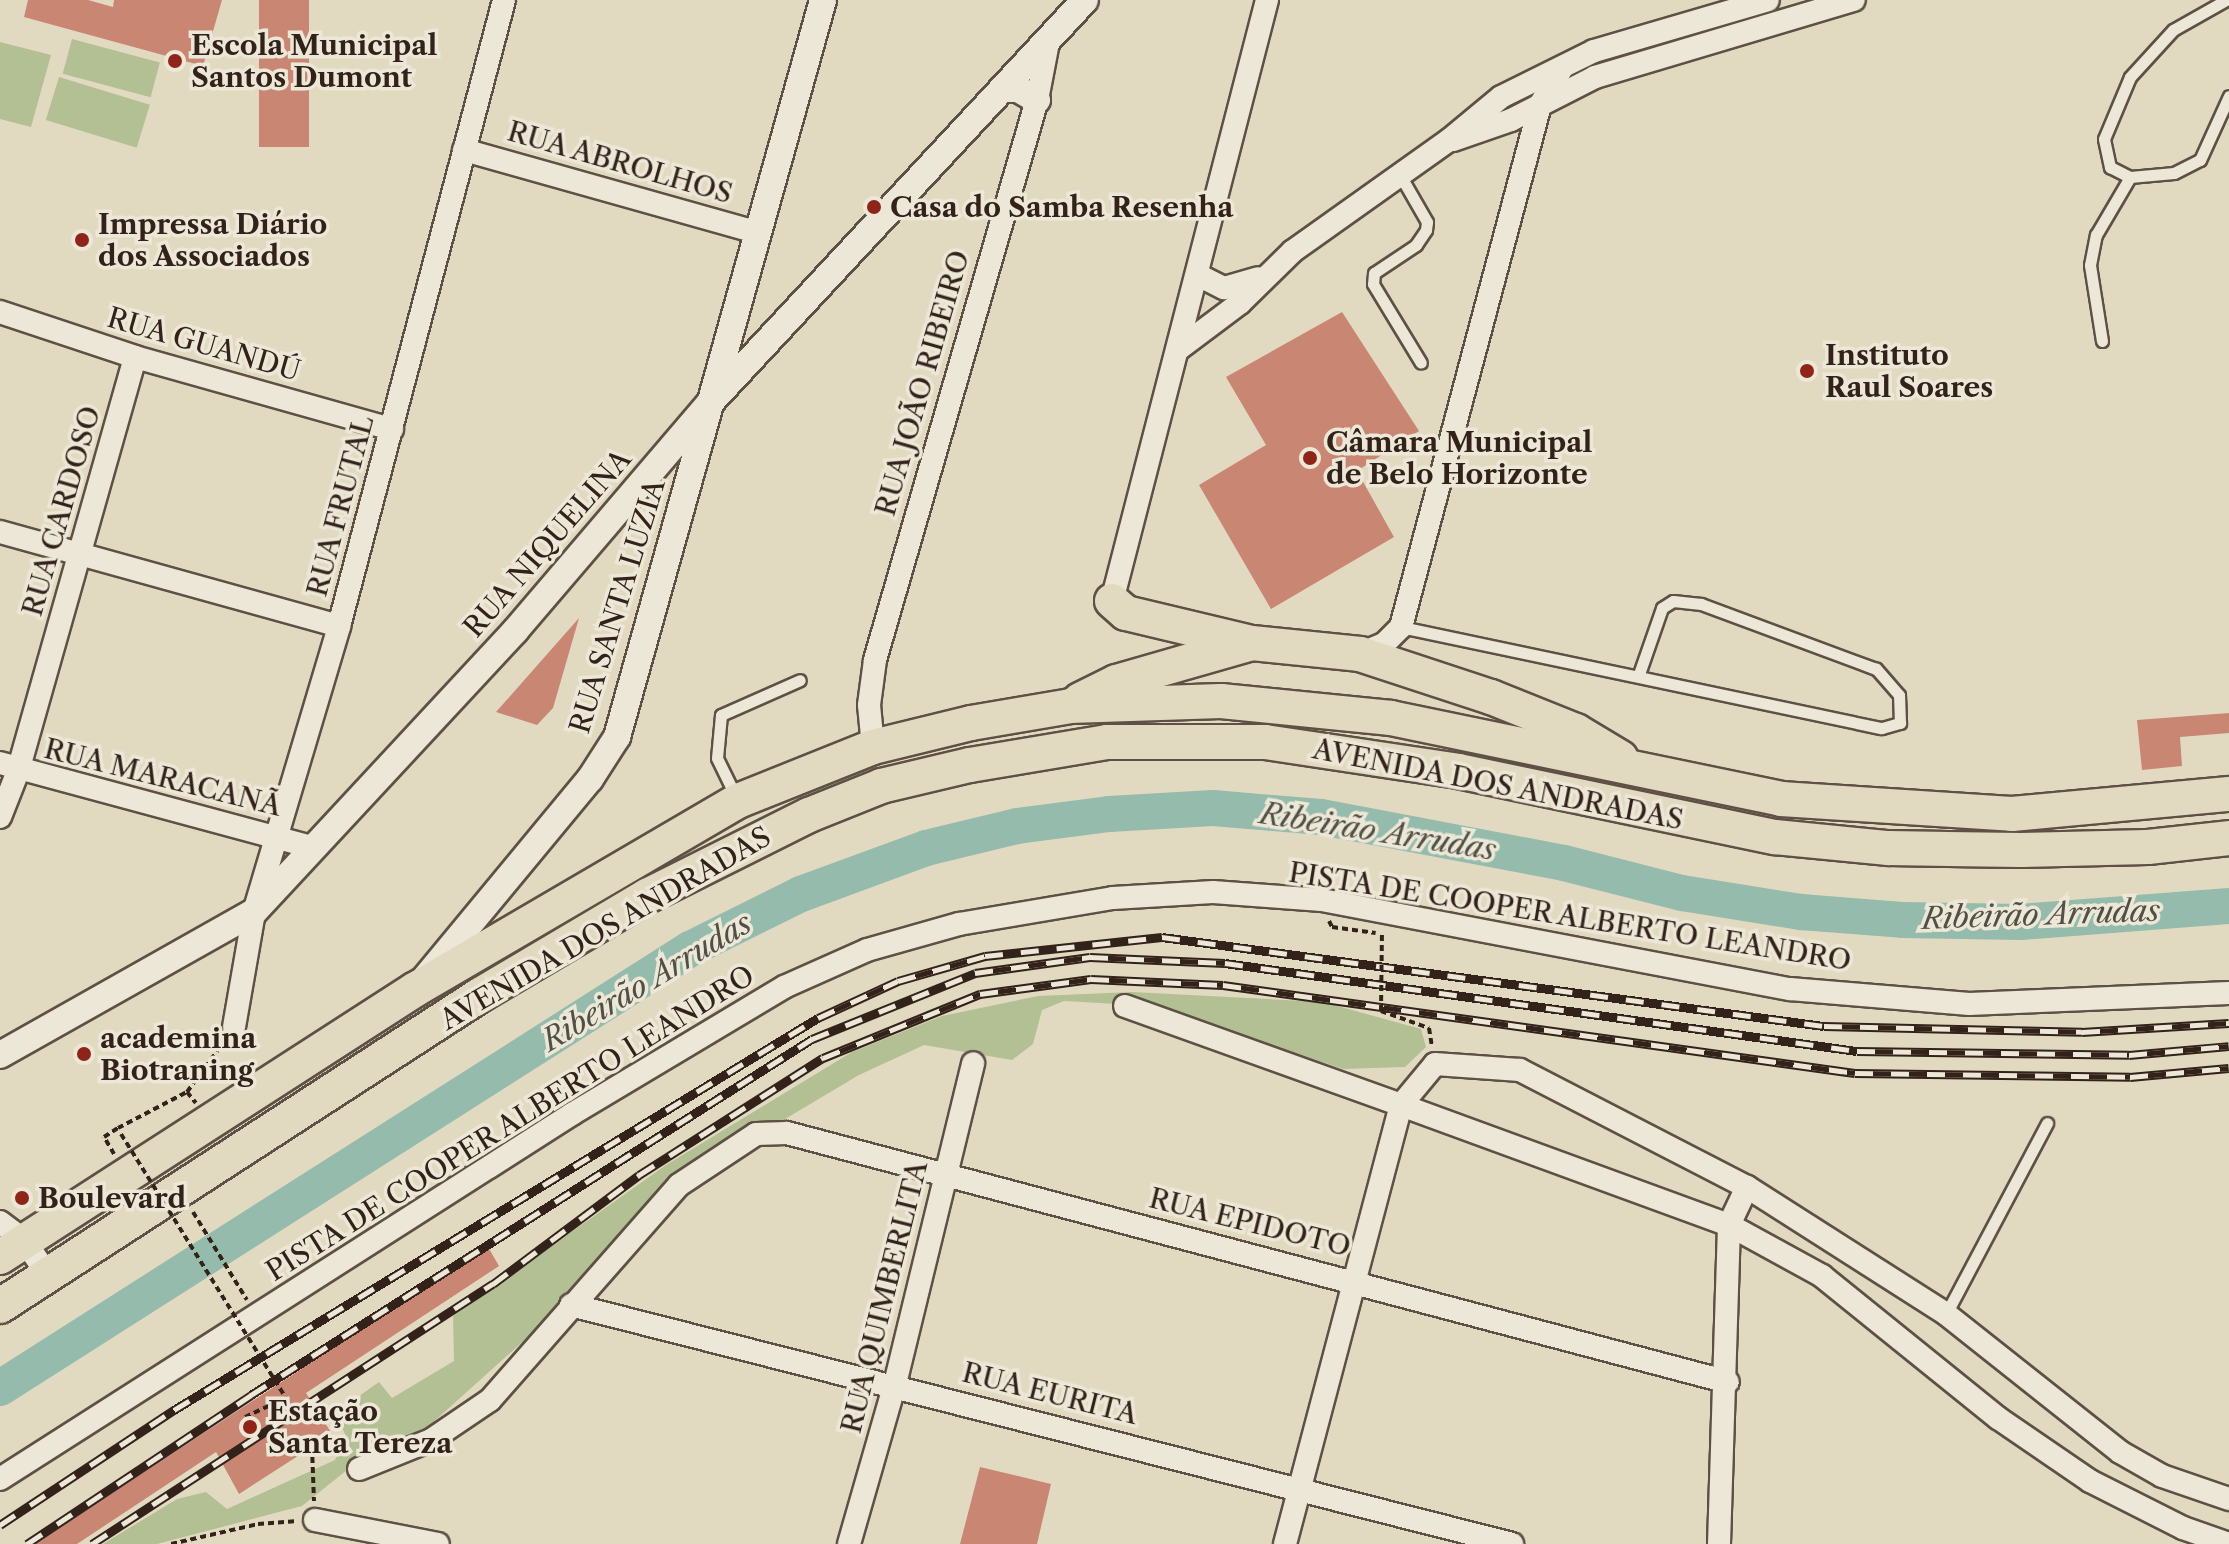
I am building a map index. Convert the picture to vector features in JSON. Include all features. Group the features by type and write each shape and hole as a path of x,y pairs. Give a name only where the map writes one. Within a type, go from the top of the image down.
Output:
{"main road":[{"path":"1112,601 1126,613 1252,643 1360,654 1576,731 1645,772"},
{"path":"1070,706 1116,682 1252,643"},
{"name":"AVENIDA DOS ANDRADAS","path":"8,1240 126,1174 416,989 738,801 873,747 1070,706 1221,701 1391,718 1781,799 2012,814 2229,794"},
{"name":"AVENIDA DOS ANDRADAS","path":"0,1306 480,995 741,845 881,786 1041,751 1107,742 1265,742 1458,771 1775,837 1888,848 2081,849 2229,838"}],"street":[{"name":"RUA FRUTAL","path":"234,1027 254,912 339,626 504,0"},
{"name":"RUA SANTA LUZIA","path":"416,989 590,779 617,737 823,0"},
{"path":"1112,601 1180,348 1267,0"},
{"path":"1180,348 1240,303 1262,276 1448,141 1501,97 1566,64 1768,0"},
{"path":"1448,141 1540,105 1595,77 1845,1"},
{"name":"RUA NIQUELINA","path":"0,1055 254,912 515,631 710,403 1002,89 1075,5"},
{"name":"RUA JOÃO RIBEIRO","path":"873,747 869,705 875,660 1037,100 1049,37"},
{"path":"1360,654 1384,644 1401,627 1540,105 1566,64"},
{"path":"1002,89 1018,89 1037,100"},
{"name":"RUA ABROLHOS","path":"464,150 759,233"},
{"path":"1198,275 1224,288 1262,276"},
{"path":"739,300 739,315 749,329 787,320"},
{"name":"RUA GUANDÚ","path":"0,312 135,357 392,429"},
{"name":"RUA CARDOSO","path":"0,817 9,767 81,554 135,357"},
{"path":"0,532 339,626"},
{"name":"RUA MARACANÃ","path":"9,767 312,847"},
{"name":"PISTA DE COOPER ALBERTO LEANDRO","path":"0,1479 572,1114 784,987 867,950 959,924 1113,898 1213,892 1322,900 1790,989 1969,1004 2229,993"},
{"path":"1125,1006 1729,1225 1822,1276 1998,1418 2090,1481 2180,1536 2229,1544"},
{"name":"RUA QUIMBERLITA","path":"849,1544 895,1384 973,1063"},
{"path":"1285,1544 1401,1105 1435,1064 1520,1070 1747,1187 1946,1314 2120,1452 2162,1476 2229,1499"},
{"name":"RUA EPIDOTO","path":"571,1305 679,1185 756,1134 787,1133 1356,1280 1728,1382"},
{"path":"1719,1544 1728,1382 1729,1225 1747,1187"},
{"path":"8,1240 47,1274"},
{"path":"359,1469 431,1440 490,1400 571,1305"},
{"name":"RUA EURITA","path":"571,1305 895,1384 1512,1544"},
{"path":"315,1520 438,1544"}],"lane":[{"path":"2226,0 2173,30 2130,77 2104,139 2110,167 2130,177 2174,173 2200,160 2229,96"},
{"path":"1400,175 1427,222 1426,230 1416,245 1374,273 1373,284 1421,363"},
{"path":"2102,341 2090,265 2096,235 2130,177"},
{"path":"1401,627 1639,674 1882,728 1900,723 1899,695 1876,669 1701,604 1673,601 1662,608 1639,674"},
{"path":"738,801 717,758 721,715 800,680"},
{"path":"1946,1314 2047,1123"}],"path":[{"path":"1332,927 1382,934 1381,1011 1429,1028 1435,1064"},
{"path":"126,1174 104,1137 187,1092 234,1027"},
{"path":"187,1092 210,1120"},
{"path":"120,1131 286,1398 245,1417"},
{"path":"179,1190 258,1317"},
{"path":"171,1544 258,1524 315,1520 312,1447"}],"green space":[{"path":"72,39 160,63 151,97 63,74"},
{"path":"0,42 51,55 31,127 0,119"},
{"path":"59,77 150,105 137,148 46,120"},
{"path":"1132,992 1323,1002 1421,1029 1426,1047 1405,1067 1343,1069 1153,1006 1064,1001 1042,1010 1033,1044 1012,1060 924,1045 859,1075 785,1119 748,1129 668,1189 529,1336 430,1425 362,1458 302,1506 157,1544 103,1544 177,1499 206,1492 227,1509 335,1460 346,1436 335,1413 379,1382 392,1398 454,1361 453,1316 666,1165 852,1052 942,1016 1038,996"}],"building":[{"path":"28,0 88,0 113,7 114,0 222,0 203,66 24,17"},
{"path":"259,0 309,0 309,147 259,147"},
{"name":"Câmara Municipal de Belo Horizonte","path":"1342,312 1419,431 1357,471 1394,537 1271,609 1199,485 1266,445 1226,377"},
{"path":"579,618 553,708 537,725 496,712"},
{"path":"2229,713 2229,733 2180,737 2182,766 2142,770 2137,720"},
{"path":"488,1247 499,1266 306,1393 332,1434 239,1494 216,1452 77,1544 34,1544"},
{"path":"980,1467 1051,1484 1037,1544 960,1544"}],"waterway":[{"name":"Ribeirão Arrudas","path":"0,1388 690,949 801,894 926,848 1017,826 1109,814 1213,808 1321,817 1564,863 1682,893 1801,912 1902,920 2020,922 2229,906"}],"railway":[{"path":"0,1525 174,1410 818,1018 898,981 985,956 1162,937 1824,1026 2082,1032 2229,1023"},
{"path":"27,1544 251,1395 812,1039 975,973 1090,957 1225,963 1857,1051 2129,1055 2229,1046"},
{"path":"92,1544 493,1284 639,1175 823,1058 980,994 1091,979 1223,985 1855,1073 2130,1077 2229,1068"}],"place":[{"name":"Escola Municipal Santos Dumont","path":"175,61"},
{"name":"Casa do Samba Resenha","path":"874,207"},
{"name":"Impressa Diário dos Associados","path":"82,240"},
{"name":"Instituto Raul Soares","path":"1807,371"},
{"name":"Câmara Municipal de Belo Horizonte","path":"1310,458"},
{"name":"academina Biotraning","path":"84,1054"},
{"name":"Boulevard","path":"22,1198"},
{"name":"Estação Santa Tereza","path":"250,1427"}]}
